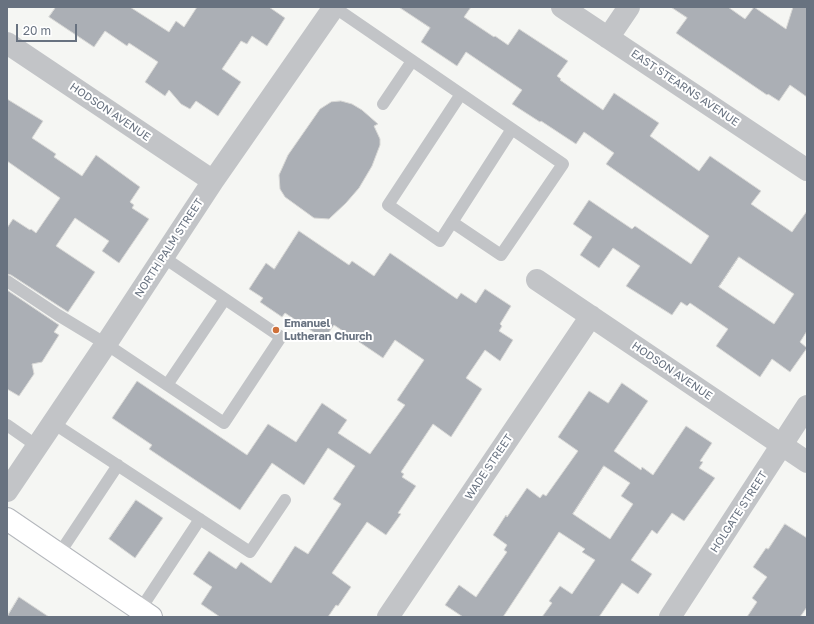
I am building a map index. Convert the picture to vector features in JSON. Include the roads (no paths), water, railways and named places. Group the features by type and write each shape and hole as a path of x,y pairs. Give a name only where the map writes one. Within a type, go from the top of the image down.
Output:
{"main road":[{"path":"7,519 145,613"}],"street":[{"name":"NORTH PALM STREET","path":"7,491 164,257 213,181 334,7"},
{"name":"EAST STEARNS AVENUE","path":"562,7 807,170"},
{"path":"608,38 629,7"},
{"name":"HODSON AVENUE","path":"7,43 213,181"},
{"name":"HODSON AVENUE","path":"537,280 807,462"},
{"name":"WADE STREET","path":"388,617 591,316"},
{"name":"HOLGATE STREET","path":"670,617 807,406"}],"lane":[{"path":"334,7 563,164 501,255 452,222"},
{"path":"383,104 412,61"},
{"path":"461,94 388,205 440,241 512,129"},
{"path":"7,281 58,315 106,344 224,423 280,337 164,257"},
{"path":"167,385 225,299"},
{"path":"53,423 250,552 285,500"},
{"path":"7,425 38,446"},
{"path":"59,554 118,466"},
{"path":"145,613 200,519"}],"place":[{"name":"Emanuel Lutheran Church","path":"276,330"}]}
